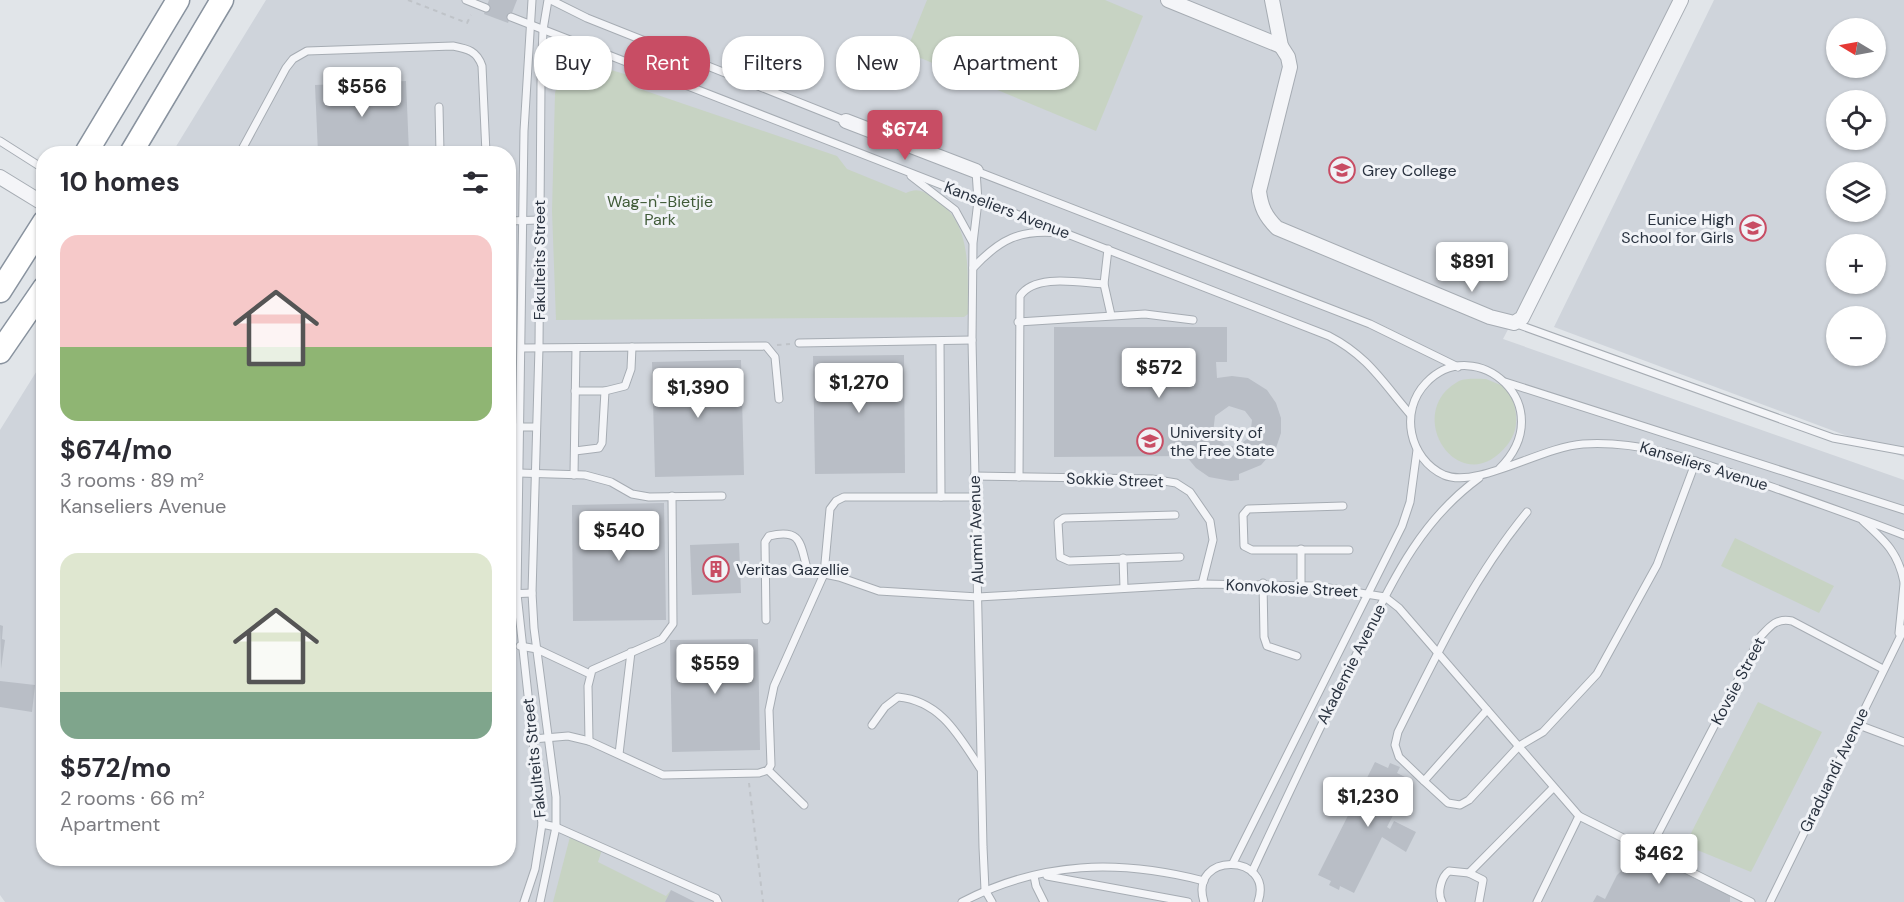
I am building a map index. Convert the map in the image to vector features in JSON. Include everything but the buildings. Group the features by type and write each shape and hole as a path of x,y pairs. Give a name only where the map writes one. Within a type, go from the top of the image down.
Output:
{"highway":[{"path":"135,146 222,0"},
{"path":"90,146 178,1"},
{"path":"0,291 36,235"},
{"path":"0,352 36,300"}],"street":[{"path":"1168,0 1281,46"},
{"path":"1272,0 1281,46 1288,57 1290,67 1259,191 1261,205 1268,219 1277,228 1497,320 1514,323 1522,318 1681,0"},
{"name":"Kanseliers Avenue","path":"846,121 976,171"},
{"path":"0,177 36,199"}],"lane":[{"path":"466,0 486,8"},
{"name":"Fakulteits Street","path":"516,534 521,427 529,25 532,0"},
{"name":"Fakulteits Street","path":"543,36 550,0"},
{"name":"Kanseliers Avenue","path":"550,0 587,18 846,121"},
{"name":"Kanseliers Avenue","path":"511,17 559,36"},
{"path":"244,146 286,68 293,59 307,51 453,46 470,49 479,57 482,66 486,146"},
{"name":"Kanseliers Avenue","path":"612,56 900,168 978,201 1071,234 1319,332 1352,348 1368,362 1410,414 1411,433 1417,450 1428,465 1444,475 1463,479 1482,477 1554,448 1607,443 1637,445 1696,461 1904,535"},
{"name":"Fakulteits Street","path":"540,902 556,827 556,797 532,593 539,347 541,90"},
{"path":"439,107 440,146"},
{"path":"0,141 36,164"},
{"path":"900,168 955,210 973,243"},
{"name":"Kanseliers Avenue","path":"976,171 1370,324 1458,367 1475,367 1491,372 1505,382 1515,395 1521,410 1522,427 1518,443 1510,457 1499,469"},
{"name":"Alumni Avenue","path":"976,171 978,201 973,243 972,340 985,890"},
{"path":"516,221 539,220"},
{"path":"973,268 996,246 1026,232 1071,234"},
{"path":"1108,249 1104,284 1111,315"},
{"path":"1019,477 1018,322 1020,296 1024,290 1036,284 1104,284"},
{"path":"1018,322 1145,314 1193,320"},
{"path":"1514,323 1833,438 1904,451"},
{"path":"799,343 972,340"},
{"path":"940,341 941,497"},
{"path":"522,348 766,346 775,357 779,399"},
{"path":"575,390 605,391 625,386 631,369 632,347"},
{"path":"574,475 576,348"},
{"path":"1410,414 1416,397 1426,383 1440,372 1458,367"},
{"name":"Kanseliers Avenue","path":"1505,382 1904,510"},
{"path":"575,451 599,448 602,443 605,391"},
{"path":"516,427 536,427"},
{"name":"Akademie Avenue","path":"1233,863 1366,592 1402,526 1410,502 1417,450"},
{"path":"1527,512 1500,544 1436,653 1398,732 1395,745 1400,757 1448,803 1460,805 1469,800 1519,746 1543,732 1597,674 1657,565 1696,461"},
{"path":"519,473 599,478 641,495 722,496"},
{"name":"Sokkie Street","path":"974,476 1152,479 1176,483 1190,492 1210,521 1213,540 1202,584"},
{"name":"Akademie Avenue","path":"1252,872 1314,735 1409,553 1436,515 1455,496 1482,477"},
{"path":"589,741 588,686 591,674 598,666 662,639 673,624 672,496"},
{"path":"533,739 549,736 589,741 663,775 748,774 768,770 771,765 769,710 774,686 824,574 827,519 836,501 844,497 974,497"},
{"path":"1344,506 1248,509 1243,515 1244,546 1252,550 1349,550"},
{"path":"1175,515 1064,518 1058,522 1060,557 1068,561 1180,557"},
{"name":"Graduandi Avenue","path":"1860,518 1892,549 1900,563 1904,583 1899,639"},
{"path":"765,620 765,542 769,536 777,534 797,537 802,544 807,568 824,574"},
{"path":"1301,549 1302,585"},
{"path":"1123,558 1124,588"},
{"name":"Konvokosie Street","path":"824,574 879,591 978,597 1202,584 1263,583 1366,592 1385,597 1399,608 1579,816 1751,902"},
{"path":"1263,583 1264,637 1267,646 1297,656"},
{"path":"516,594 532,593"},
{"name":"Fakulteits Street","path":"516,616 542,824 535,869 524,902"},
{"name":"Kovsie Street","path":"1650,851 1761,636 1771,624 1782,619 1792,621 1883,669"},
{"name":"Graduandi Avenue","path":"1770,902 1904,629"},
{"path":"520,646 537,649 591,674"},
{"path":"619,754 631,652"},
{"path":"872,725 885,707 898,697 925,703 956,730 981,770"},
{"path":"1424,781 1487,710"},
{"path":"1856,724 1904,742"},
{"path":"768,770 804,805"},
{"path":"1469,873 1553,788"},
{"path":"1537,902 1579,816"},
{"path":"542,824 556,827 716,898 718,902"},
{"path":"1204,902 1202,889 1204,880 1216,867 1233,863 1252,872 1260,888 1258,902"},
{"path":"962,902 1016,878 1081,867 1112,866 1179,874 1204,880"},
{"path":"1442,902 1439,895 1446,872 1469,873 1483,879 1479,902"},
{"path":"1038,875 1044,902"},
{"path":"1038,875 1188,902"},
{"path":"985,890 992,902"}],"path":[{"path":"408,0 467,23 475,3"},
{"path":"766,346 799,343"},
{"path":"748,774 763,902"}],"shaded area":[{"name":"University of the Free State","path":"266,0 1680,0 1503,339 1904,480 1904,902 5,902 0,895 0,430 36,372 36,866 516,866 516,146 176,146"},
{"name":"Eunice High School for Girls","path":"1714,0 1904,0 1904,457 1554,327"}],"green space":[{"path":"927,0 1105,0 1143,16 1096,131 997,90 1079,90 1079,36 932,36 932,63 920,58 920,36 912,36"},
{"name":"Wag-n'-Bietjie Park","path":"612,70 624,74 624,90 643,90 837,156 847,169 906,193 919,190 925,192 945,206 955,219 961,233 967,264 968,314 964,317 556,320 552,211 556,90 612,90"},
{"path":"1486,379 1508,388 1514,403 1515,431 1508,444 1490,460 1472,464 1456,459 1444,447 1436,431 1435,413 1442,395 1459,381"},
{"path":"1735,538 1834,586 1819,613 1721,566"},
{"path":"1758,702 1822,732 1751,872 1685,845"},
{"path":"571,833 602,850 598,862 666,896 671,890 665,902 553,902"}],"place":[{"name":"Grey College","path":"1342,170"},
{"name":"Eunice High School for Girls","path":"1753,228"},
{"name":"University of the Free State","path":"1150,441"},
{"name":"Veritas Gazellie","path":"716,569"}]}
